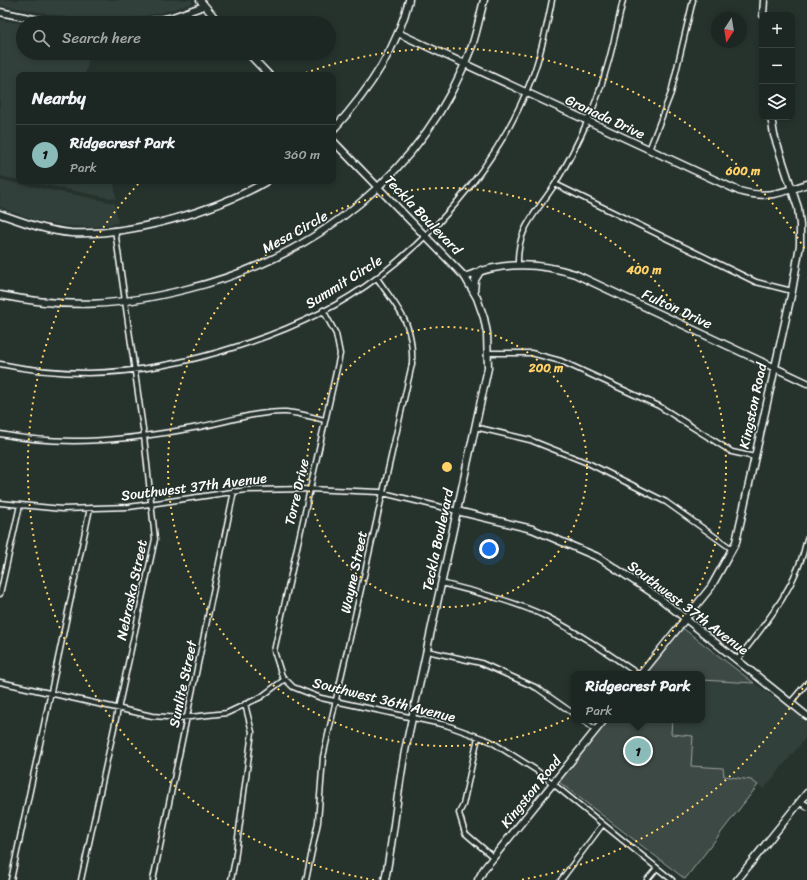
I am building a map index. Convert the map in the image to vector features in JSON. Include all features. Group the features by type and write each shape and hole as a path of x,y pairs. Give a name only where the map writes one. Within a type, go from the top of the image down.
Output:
{"street":[{"path":"200,0 213,16"},
{"path":"336,126 368,88 385,61 398,33 409,0"},
{"name":"Mesa Circle","path":"0,295 42,303 69,305 92,305 148,298 206,284 259,265 300,246 343,218 379,187 416,145 443,105 463,64 473,40 484,0"},
{"name":"Summit Circle","path":"0,364 63,372 96,373 135,369 188,360 230,348 285,328 323,310 377,278 426,236 456,204 490,158 526,92 539,60 552,0"},
{"path":"518,264 518,251 522,234 555,184 587,122 607,67 623,0"},
{"path":"648,150 671,93 693,0"},
{"path":"763,12 764,0"},
{"path":"176,16 204,6"},
{"path":"0,12 19,16"},
{"name":"Granada Drive","path":"398,33 587,122 753,196 777,194 807,184"},
{"path":"255,60 266,72"},
{"name":"Kingston Road","path":"642,671 711,587 736,542 792,291 800,245 798,208 774,135 771,120"},
{"name":"Teckla Boulevard","path":"336,144 465,277 484,318 488,353 488,368 412,717 400,779 392,842 385,880"},
{"path":"0,214 36,227 63,232 92,233 158,222 209,208 261,184"},
{"path":"555,184 756,282 792,291"},
{"name":"Nebraska Street","path":"81,880 155,539 144,436 116,230"},
{"name":"Fulton Drive","path":"465,277 481,270 518,264 545,266 575,274 807,383"},
{"path":"474,294 475,280 481,270"},
{"name":"Wayne Street","path":"306,880 318,822 324,757 412,364 413,344 408,323 377,278"},
{"name":"Torre Drive","path":"285,679 282,676 274,651 308,489 340,354 336,334 323,310"},
{"path":"488,353 531,353 561,361 659,406 732,452 755,457"},
{"path":"0,434 54,441 107,441 194,428 267,413 296,413 325,420"},
{"path":"475,427 530,440 590,464 666,502 732,549"},
{"name":"Southwest 37th Avenue","path":"0,503 62,509 130,507 234,491 308,489 382,493 532,529 600,558 657,596 807,716"},
{"name":"Sunlite Street","path":"153,880 234,491"},
{"path":"0,594 20,505"},
{"path":"11,880 90,508"},
{"path":"737,660 783,600 804,556 807,540"},
{"path":"441,583 514,604 546,617 587,640 635,671"},
{"path":"426,651 481,664 537,688 571,712"},
{"path":"0,682 152,716 187,718 227,713 261,697 285,679"},
{"name":"Southwest 36th Avenue","path":"285,679 293,687 321,698 446,725 490,741 536,770 672,880"},
{"path":"790,702 807,683"},
{"path":"231,880 252,732 245,704"},
{"path":"586,723 596,730"},
{"name":"Kingston Road","path":"478,880 494,857 602,723"},
{"path":"478,737 463,805 459,813 465,833 494,857"},
{"path":"737,880 807,793"},
{"path":"800,802 807,806"},
{"path":"561,880 603,824"},
{"path":"647,880 657,868"}],"shaded area":[{"path":"0,0 191,0 193,3 160,13 143,16 62,16 0,5"},
{"path":"0,20 16,23 16,60 88,60 86,72 16,72 16,179 0,176"},
{"path":"0,180 115,203 118,223 92,227 67,226 41,222 0,207"},
{"path":"41,184 114,184 116,199"},
{"path":"680,626 754,683 705,680 705,671 645,671"},
{"path":"705,680 754,683 807,721 807,736 764,789 751,780 724,776 723,768 691,766 671,734 672,723 705,723"},
{"path":"605,723 672,723 671,734 693,736 691,766 723,768 724,776 751,780 758,785 685,879 559,782"}],"place":[{"name":"Ridgecrest Park","path":"638,751"}]}
